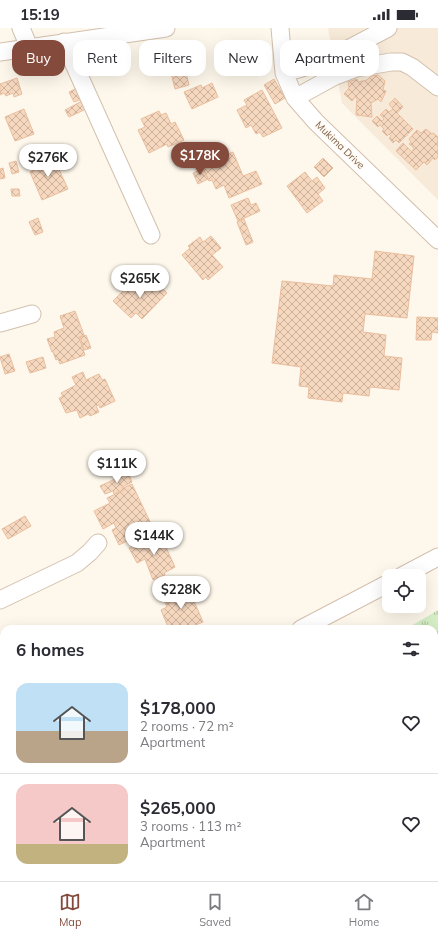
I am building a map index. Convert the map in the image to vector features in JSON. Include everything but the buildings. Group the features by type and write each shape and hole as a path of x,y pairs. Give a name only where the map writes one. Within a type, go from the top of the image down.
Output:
{"street":[{"path":"21,28 26,40"},
{"path":"65,42 166,28"},
{"name":"Mukima Drive","path":"280,28 281,40"},
{"path":"365,40 388,28"},
{"path":"65,44 151,235"},
{"path":"0,52 12,50"},
{"path":"295,98 335,76 356,68 391,62 402,62 412,67 438,87"},
{"name":"Mukima Drive","path":"285,76 295,98 316,122 438,240"},
{"path":"0,323 32,314"},
{"path":"0,600 77,563 98,543"},
{"path":"415,569 438,557"},
{"path":"309,625 382,587"}],"shaded area":[{"path":"328,28 438,28 438,200 342,103 337,76 379,76 379,40 330,40"}],"green space":[{"path":"438,610 438,625 413,625"}]}
